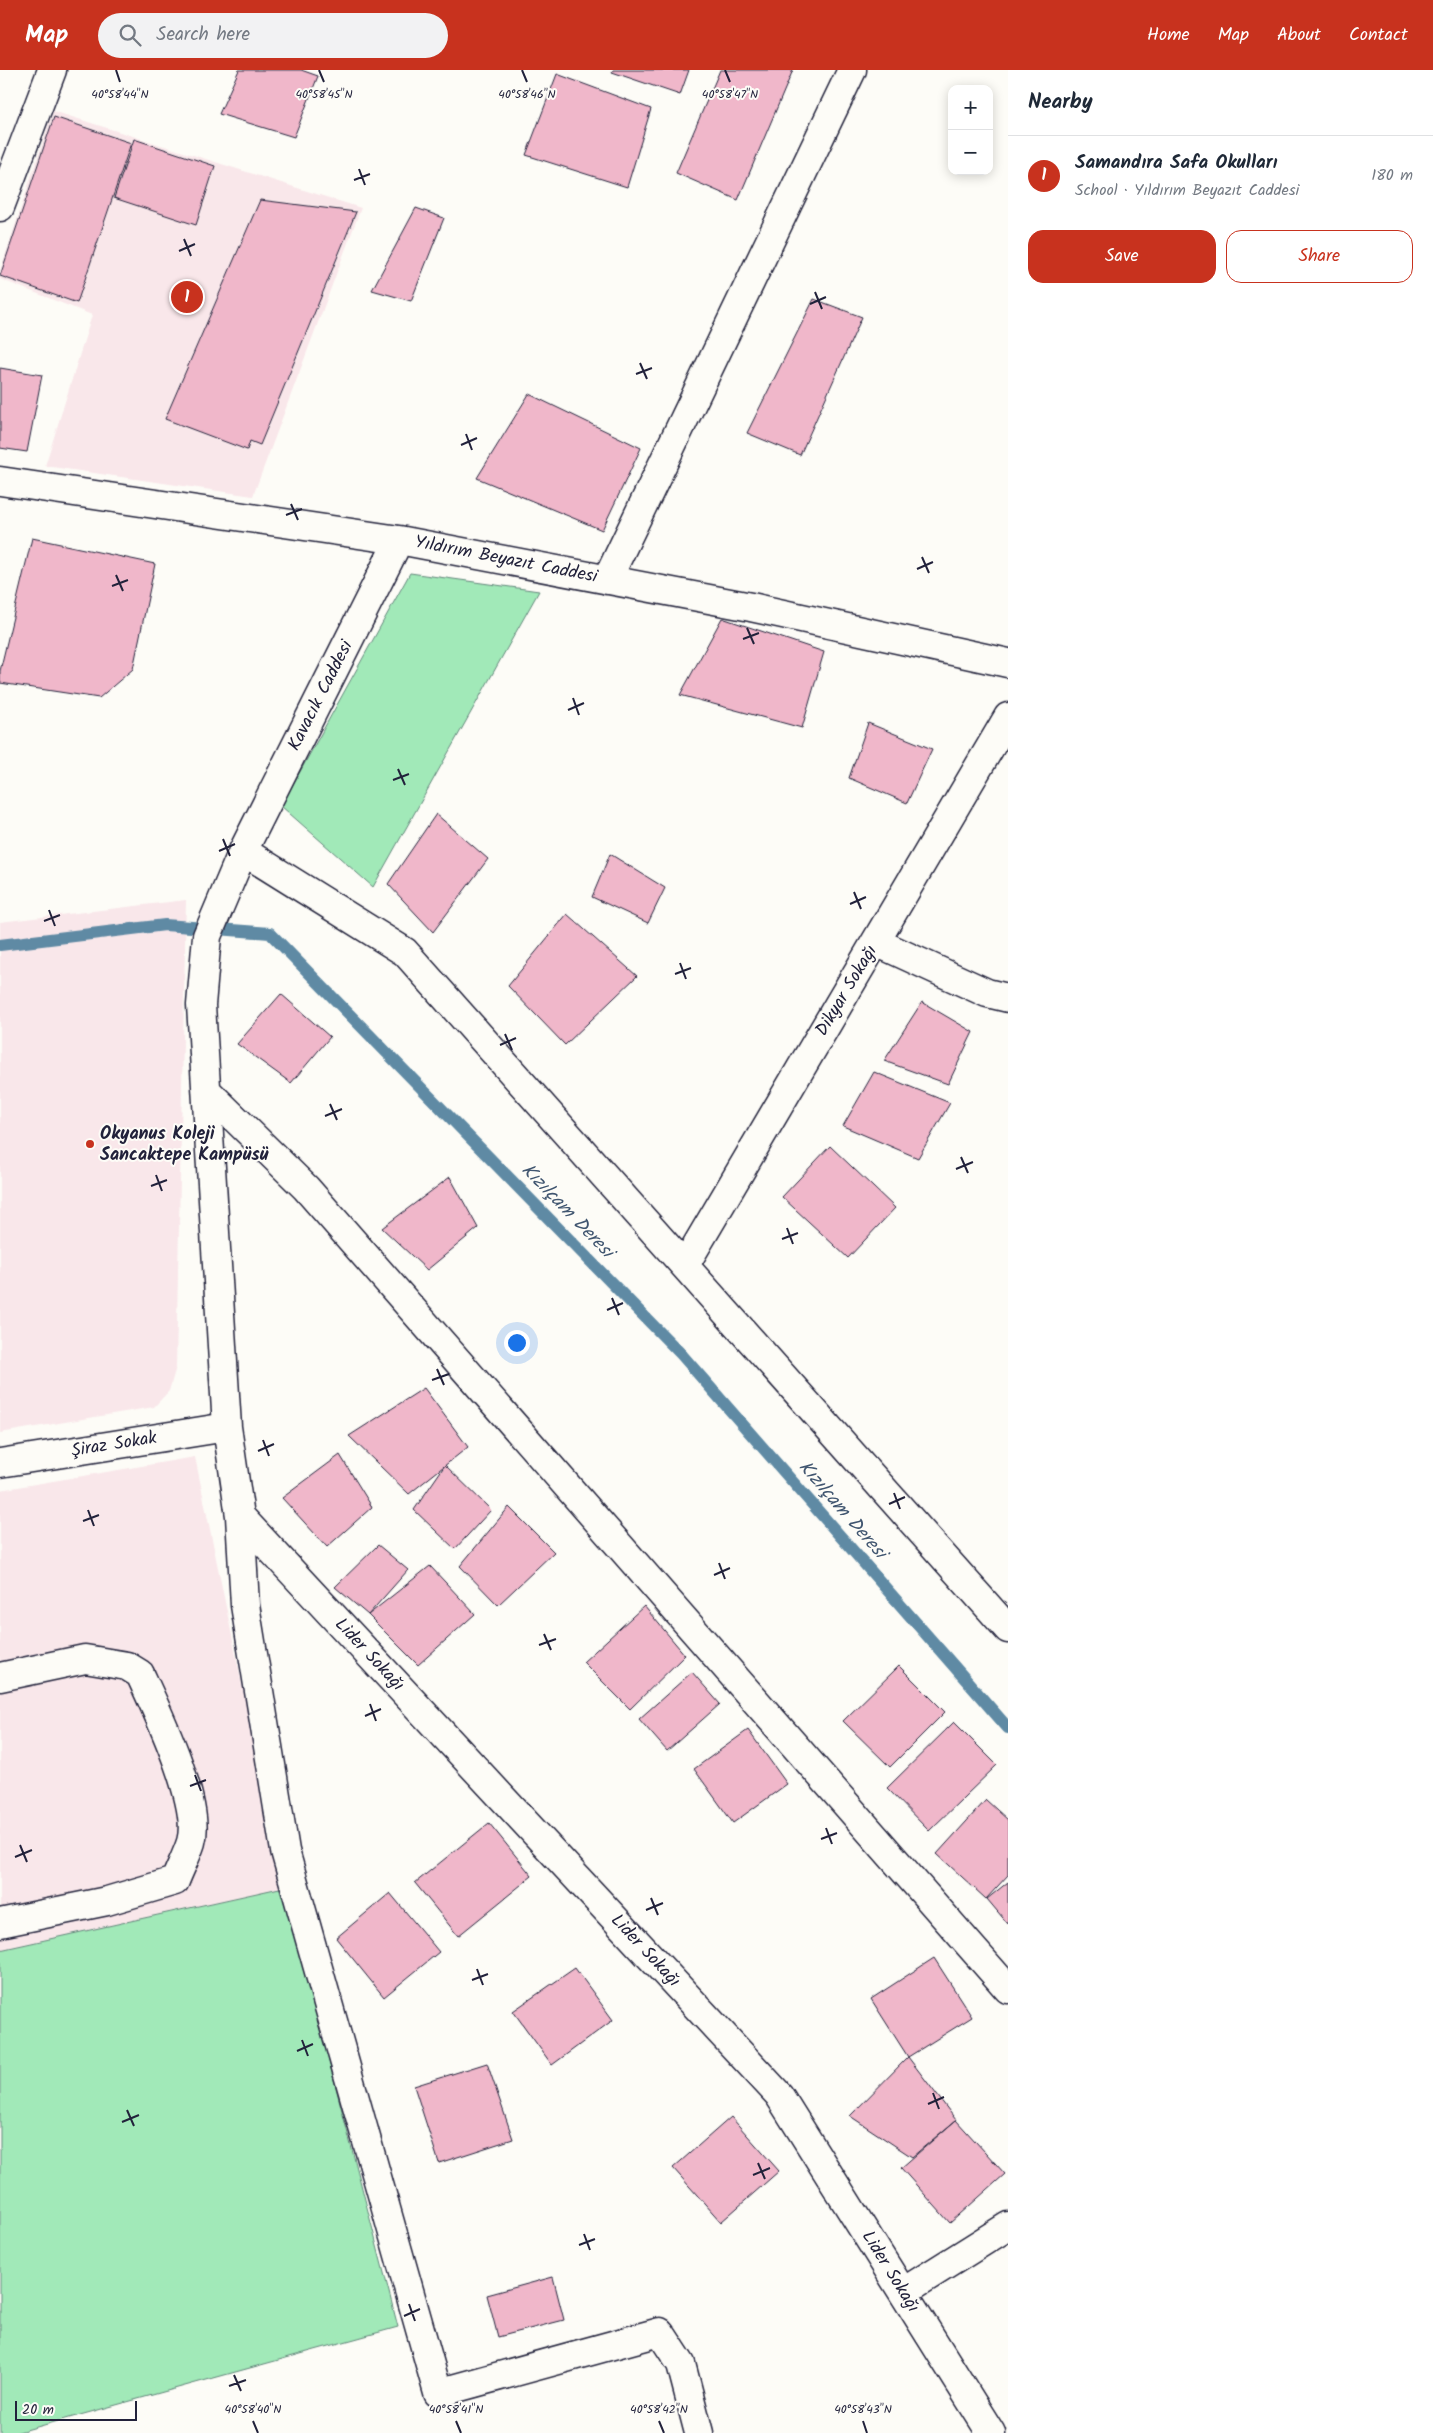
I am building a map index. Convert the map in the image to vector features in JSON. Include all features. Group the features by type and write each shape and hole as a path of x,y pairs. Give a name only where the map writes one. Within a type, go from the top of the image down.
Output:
{"street":[{"path":"0,207 52,70"},
{"path":"607,580 852,70"},
{"name":"Yıldırım Beyazıt Caddesi","path":"0,481 399,540 750,607 1008,663"},
{"name":"Kavacık Caddesi","path":"399,540 243,851 207,936 201,1005 228,1427 240,1516 245,1605 285,1851 438,2393 660,2332 681,2364 700,2433"},
{"name":"Dikyar Sokağı","path":"685,1265 1008,717"},
{"path":"243,851 405,952 1008,1629"},
{"path":"876,942 987,994 1008,998"},
{"path":"207,1091 306,1188 1008,1989"},
{"name":"Şiraz Sokak","path":"0,1464 228,1427"},
{"name":"Lider Sokağı","path":"240,1516 779,2095 992,2433"},
{"path":"0,1677 85,1658 127,1666 140,1674 179,1764 193,1823 191,1841 174,1881 107,1901 0,1923"},
{"path":"903,2292 1008,2226"}],"shaded area":[{"path":"53,111 361,208 253,496 45,466 92,315 0,279 0,271"},
{"name":"Okyanus Koleji Sancaktepe Kampüsü","path":"186,900 176,1367 169,1391 154,1407 0,1433 0,922"},
{"path":"195,1457 284,1887 0,1950 0,1490"}],"green space":[{"path":"410,573 539,591 373,887 281,806"},
{"path":"284,1887 398,2327 15,2433 0,2433 0,1950"}],"building":[{"path":"239,70 301,70 318,76 294,137 219,114"},
{"path":"613,70 689,70 680,95 612,72"},
{"path":"720,70 793,70 738,200 676,173"},
{"path":"557,74 651,109 627,187 526,155"},
{"path":"54,117 131,143 77,303 0,276"},
{"path":"134,139 215,166 196,225 114,198"},
{"path":"260,200 356,212 260,445 250,441 247,450 165,419"},
{"path":"416,208 444,218 411,301 372,290"},
{"path":"814,299 862,317 800,455 747,433"},
{"path":"0,368 42,375 27,452 0,448"},
{"path":"529,394 641,448 602,530 477,478"},
{"path":"32,538 155,564 133,669 99,698 0,683 0,671"},
{"path":"722,618 824,652 802,728 680,695"},
{"path":"868,723 932,749 907,803 849,778"},
{"path":"436,814 488,859 433,932 388,884"},
{"path":"610,854 665,888 648,923 592,897"},
{"path":"567,914 637,976 565,1045 508,986"},
{"path":"281,994 330,1037 291,1083 237,1044"},
{"path":"922,1002 973,1032 948,1084 884,1061"},
{"path":"874,1072 950,1103 918,1158 843,1126"},
{"path":"830,1146 895,1208 848,1258 782,1197"},
{"path":"450,1177 478,1228 427,1270 382,1228"},
{"path":"424,1388 468,1447 409,1494 349,1436"},
{"path":"340,1455 372,1507 327,1547 282,1498"},
{"path":"445,1465 491,1510 455,1549 414,1510"},
{"path":"509,1507 554,1552 498,1605 460,1566"},
{"path":"378,1545 408,1570 368,1615 335,1587"},
{"path":"430,1566 475,1614 418,1665 368,1615"},
{"path":"644,1606 685,1655 630,1709 583,1662"},
{"path":"899,1666 945,1712 890,1767 843,1721"},
{"path":"692,1672 720,1704 667,1751 639,1719"},
{"path":"954,1722 997,1765 929,1831 887,1788"},
{"path":"748,1730 787,1784 733,1823 694,1769"},
{"path":"986,1800 1008,1820 1008,1875 986,1899 937,1854"},
{"path":"489,1823 532,1876 458,1936 415,1883"},
{"path":"1008,1882 1008,1924 987,1899"},
{"path":"390,1893 439,1952 384,1997 336,1938"},
{"path":"934,1958 972,2017 908,2057 871,1999"},
{"path":"575,1968 613,2020 552,2065 513,2011"},
{"path":"908,2057 956,2120 912,2157 850,2116"},
{"path":"487,2063 513,2139 439,2163 414,2086"},
{"path":"731,2117 779,2171 721,2222 673,2168"},
{"path":"956,2120 1005,2174 950,2223 901,2168"},
{"path":"553,2277 564,2320 498,2337 487,2295"}],"waterway":[{"name":"Kızılçam Deresi","path":"0,945 165,925 270,933 681,1354 1008,1728"}],"place":[{"name":"Samandıra Safa Okulları","path":"187,297"},
{"name":"Okyanus Koleji Sancaktepe Kampüsü","path":"90,1144"}]}
